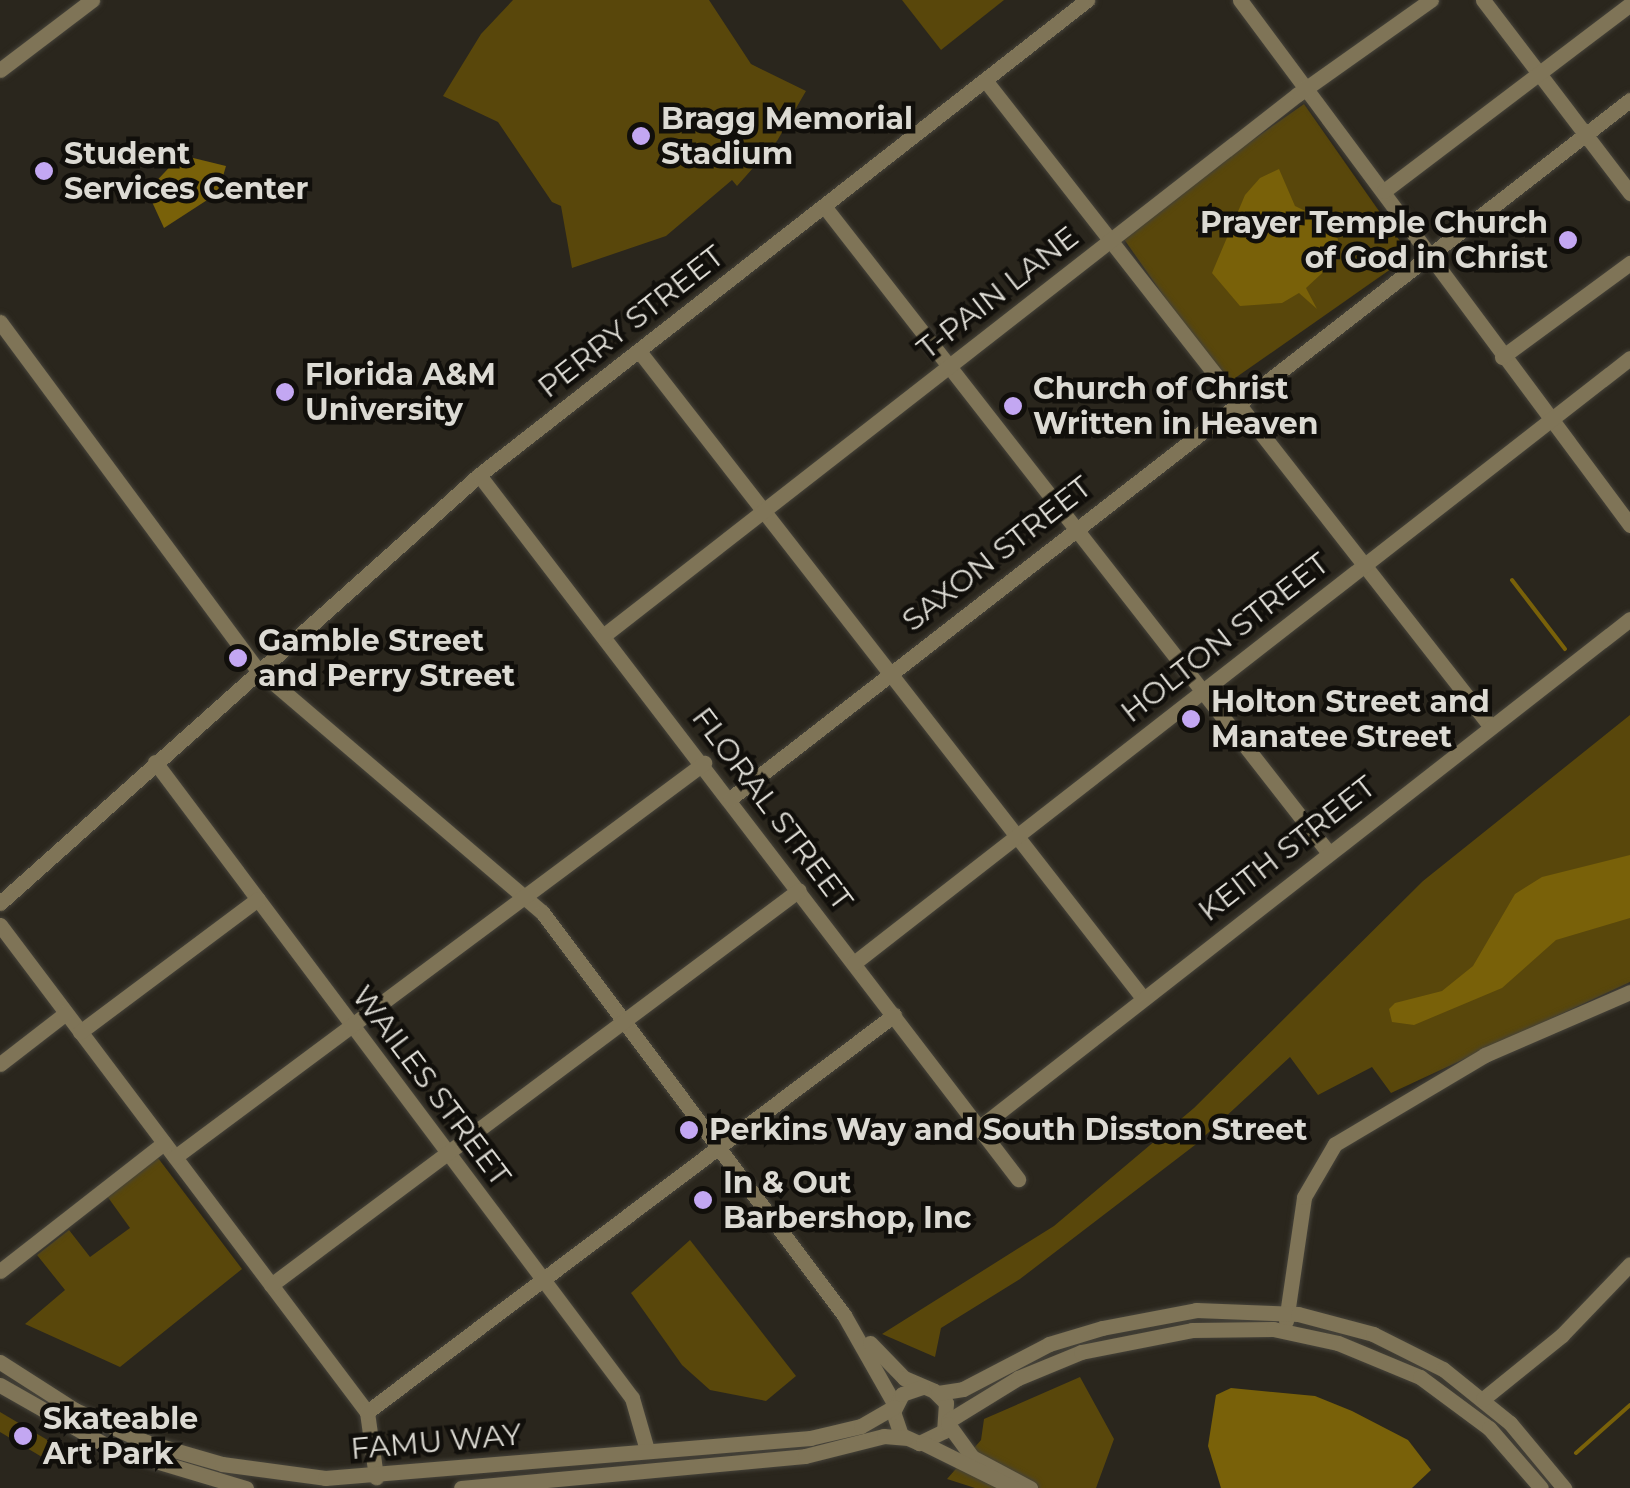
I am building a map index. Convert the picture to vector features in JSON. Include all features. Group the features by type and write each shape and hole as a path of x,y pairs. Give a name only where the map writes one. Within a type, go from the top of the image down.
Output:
{"street":[{"path":"0,70 92,0"},
{"name":"PERRY STREET","path":"0,903 256,668 479,475 1087,0"},
{"path":"1240,0 1384,191 1502,357 1630,523"},
{"name":"T-PAIN LANE","path":"603,636 1111,240 1431,0"},
{"path":"1483,0 1630,192"},
{"path":"1384,191 1630,4"},
{"path":"985,80 1490,726"},
{"name":"SAXON STREET","path":"731,798 1630,100"},
{"path":"824,206 1328,852"},
{"path":"1502,357 1630,263"},
{"path":"0,322 256,668 527,896 720,1146 844,1315 901,1375 930,1390 972,1456 1030,1488"},
{"path":"639,350 1142,997"},
{"name":"HOLTON STREET","path":"854,963 1630,358"},
{"name":"FLORAL STREET","path":"479,475 731,798 1018,1179"},
{"name":"KEITH STREET","path":"980,1127 1630,619"},
{"name":"WAILES STREET","path":"155,762 636,1404 647,1450"},
{"path":"175,1157 704,763"},
{"path":"271,1286 799,890"},
{"path":"80,1032 258,899"},
{"path":"0,925 367,1412 376,1477"},
{"path":"1285,1331 1310,1181 1335,1144 1370,1119 1496,1050 1630,992"},
{"path":"0,1064 66,1013"},
{"path":"367,1412 894,1015"},
{"path":"0,1272 164,1143"},
{"path":"1483,1399 1562,1336 1630,1264"},
{"name":"FAMU WAY","path":"0,1362 75,1410 165,1448 257,1471 376,1477 828,1435 894,1406 906,1391 963,1390 1039,1348 1089,1331 1196,1310 1287,1312 1397,1344 1483,1399 1564,1488"},
{"path":"844,1315 894,1406 895,1427 905,1438"},
{"path":"923,1443 948,1422 1026,1374 1091,1350 1207,1329 1285,1331 1360,1350 1430,1383 1489,1428 1541,1488"},
{"path":"0,1385 110,1447 246,1488"},
{"name":"FAMU WAY","path":"461,1488 550,1483 806,1456 876,1437 923,1443 1014,1488"}],"shaded area":[{"name":"Bragg Memorial Stadium","path":"513,0 709,0 751,64 806,91 777,141 737,186 732,180 666,236 572,268 561,206 552,202 498,122 443,96 481,34"},
{"path":"902,0 1004,0 941,50"},
{"path":"1304,104 1410,256 1226,385 1120,233"},
{"path":"181,155 226,166 218,193 164,228 147,191"},
{"path":"1279,169 1295,206 1320,218 1338,239 1333,263 1306,288 1317,309 1299,293 1282,303 1240,306 1212,273 1245,195 1260,178"},
{"path":"1630,715 1630,982 1391,1093 1372,1067 1318,1095 1290,1057 1195,1145 1020,1279 941,1328 935,1357 882,1334 1054,1226 1194,1108 1423,881"},
{"path":"1630,855 1630,918 1556,940 1502,988 1414,1025 1392,1022 1389,1009 1395,1003 1442,991 1473,966 1515,894 1542,877"},
{"path":"158,1158 242,1269 120,1367 25,1324 65,1290 37,1255 69,1230 90,1257 130,1228 107,1196"},
{"path":"690,1240 796,1376 766,1401 710,1390 682,1365 631,1293"},
{"path":"1080,1377 1114,1439 1096,1488 975,1488 947,1479 981,1440 984,1419"},
{"path":"1231,1388 1315,1396 1352,1411 1408,1440 1431,1470 1412,1488 1221,1488 1208,1446 1216,1395"},
{"name":"Skateable Art Park","path":"0,1412 61,1448 52,1463 0,1432"}],"waterway":[{"path":"1512,580 1565,649"},
{"path":"1576,1453 1630,1405"}],"place":[{"name":"Bragg Memorial Stadium","path":"641,136"},
{"name":"Student Services Center","path":"44,171"},
{"name":"Prayer Temple Church of God in Christ","path":"1568,240"},
{"name":"Florida A&M University","path":"285,392"},
{"name":"Church of Christ Written in Heaven","path":"1013,406"},
{"name":"Gamble Street and Perry Street","path":"238,658"},
{"name":"Holton Street and Manatee Street","path":"1191,719"},
{"name":"Perkins Way and South Disston Street","path":"689,1130"},
{"name":"In & Out Barbershop, Inc","path":"703,1200"},
{"name":"Skateable Art Park","path":"23,1436"}]}
